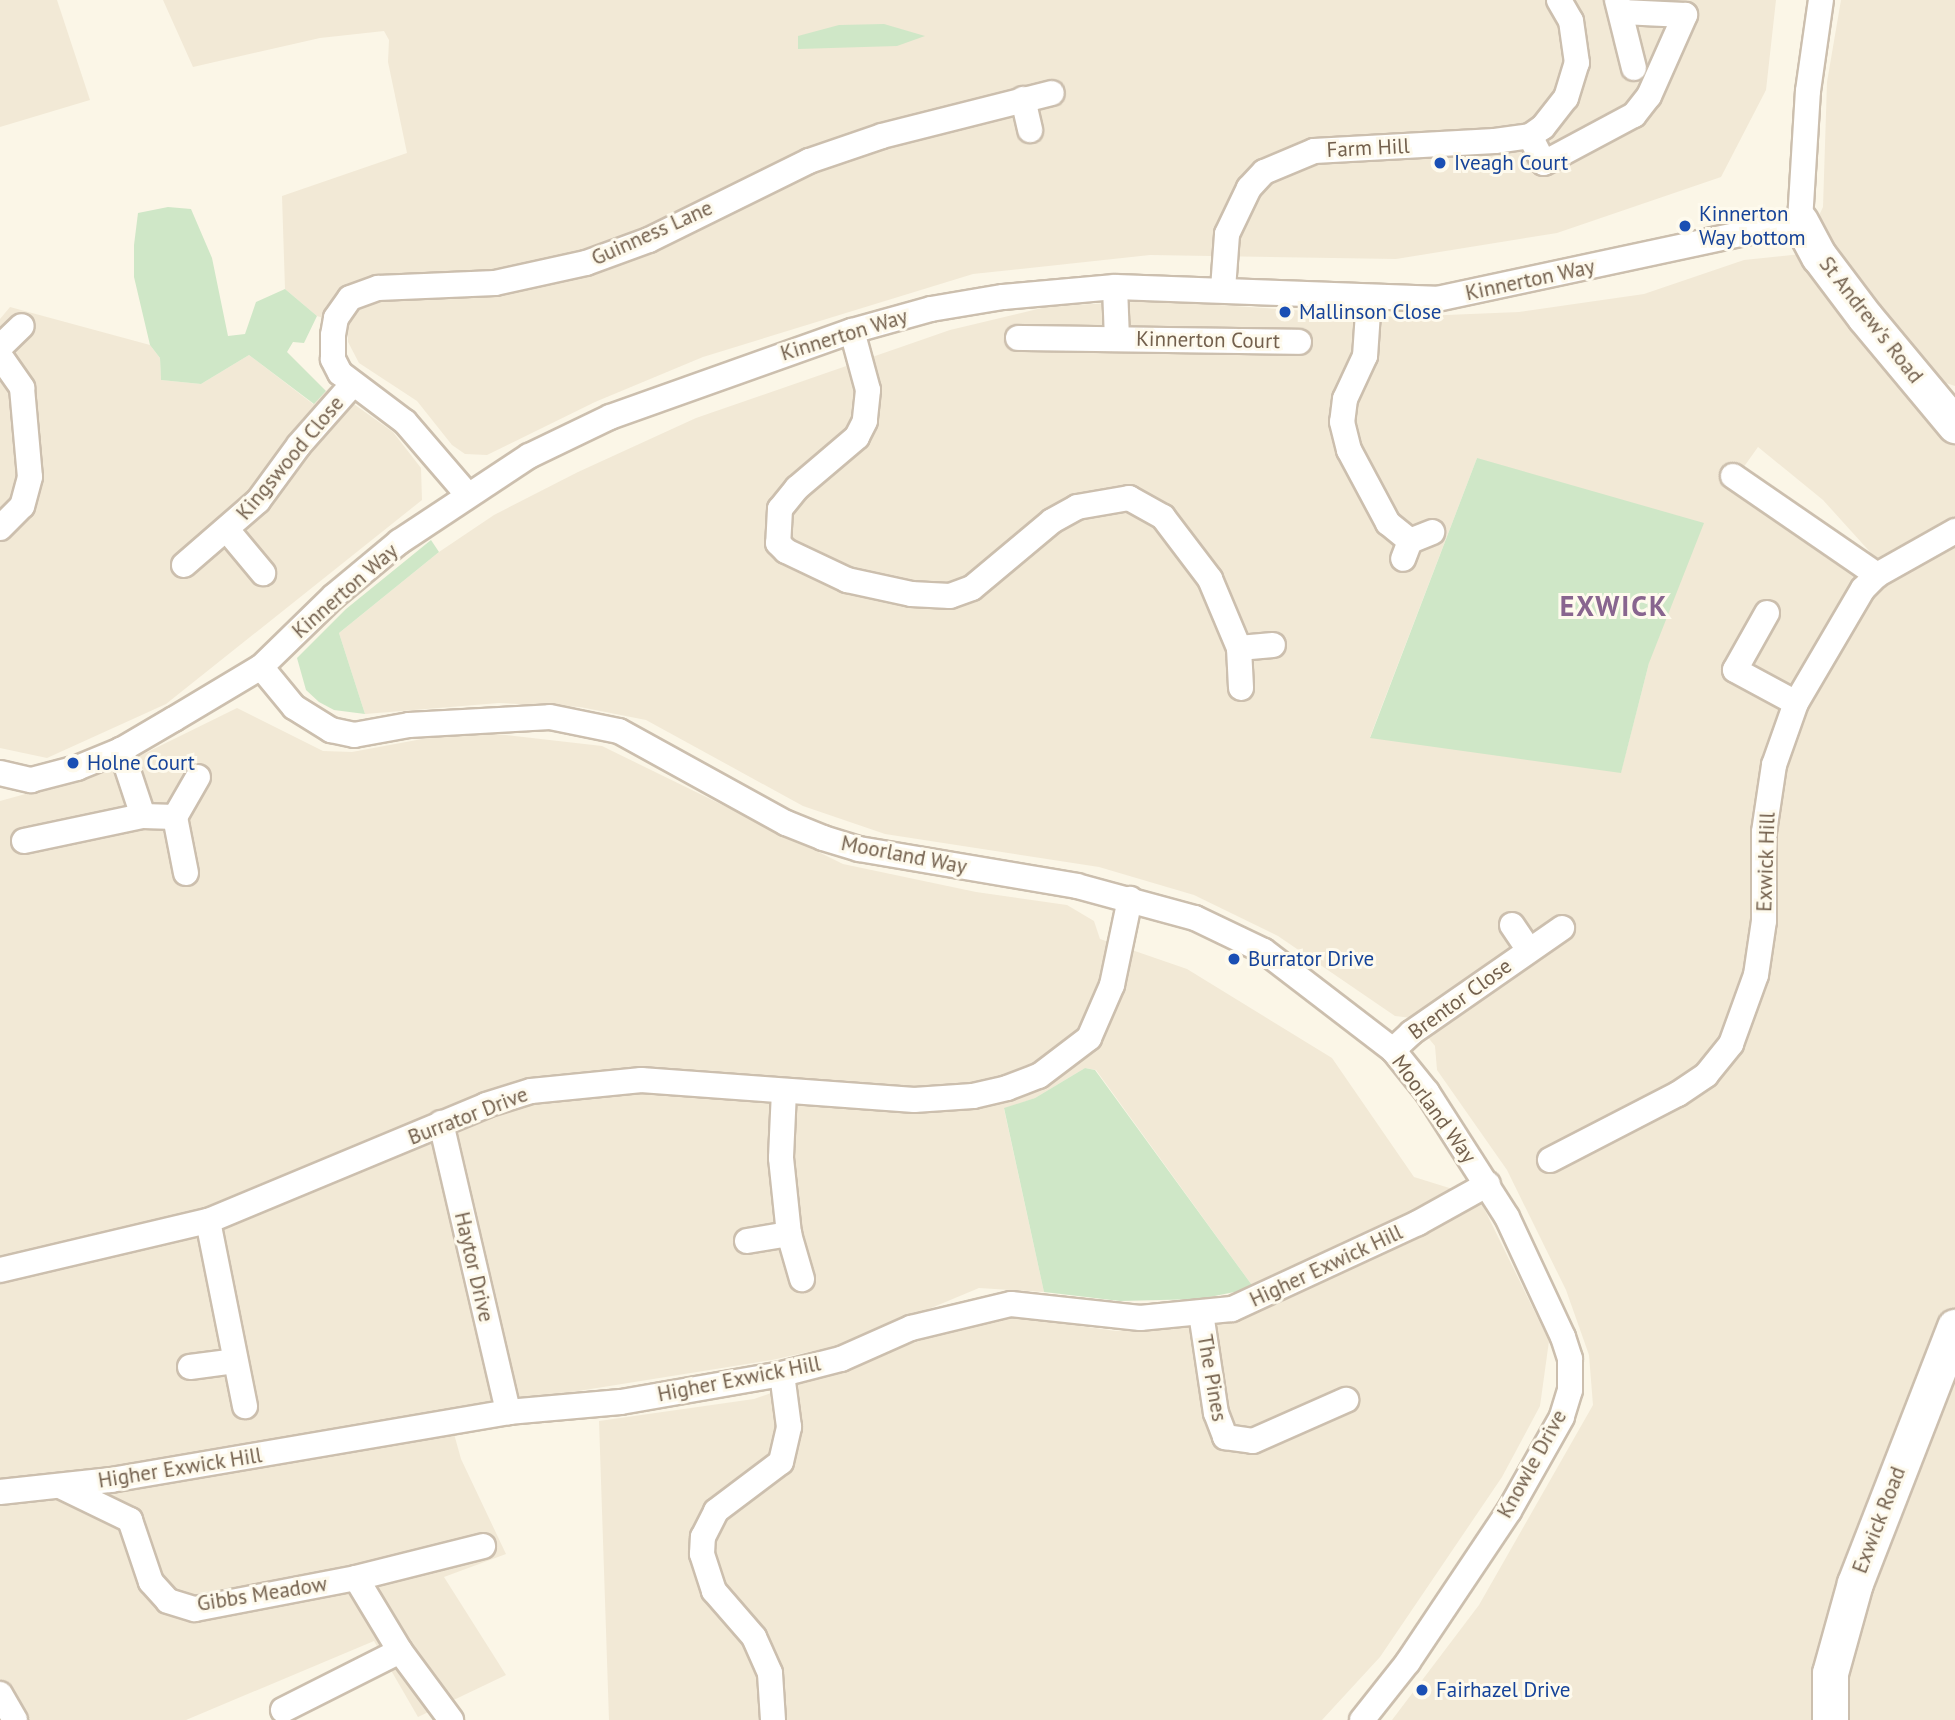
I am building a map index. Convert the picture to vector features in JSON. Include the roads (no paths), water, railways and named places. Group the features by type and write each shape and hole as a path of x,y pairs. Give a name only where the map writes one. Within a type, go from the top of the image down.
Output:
{"street":[{"path":"1559,0 1572,21 1577,64 1558,111 1530,136 1544,163 1634,116 1649,96 1685,15 1620,6 1634,68"},
{"path":"1800,221 1808,91 1821,0"},
{"name":"Guinness Lane","path":"346,380 333,359 336,318 350,298 361,291 466,287 586,263 649,240 809,161 882,136 1052,93"},
{"path":"1023,99 1030,130"},
{"name":"Farm Hill","path":"1223,289 1227,234 1249,188 1264,172 1314,151 1451,145 1530,136"},
{"name":"Kinnerton Way","path":"0,773 31,780 121,750 261,667 334,596 467,494 528,456 610,416 852,331 931,309 1003,297 1115,287 1437,299 1800,221"},
{"name":"St Andrew's Road","path":"1800,221 1819,256 1857,307 1955,425"},
{"name":"Kinnerton Court","path":"1115,287 1118,338"},
{"path":"1369,298 1365,356 1345,399 1343,434 1388,523 1415,544"},
{"path":"0,347 22,326"},
{"path":"852,331 868,390 865,421 857,437 786,499 776,524 778,543 801,561 847,580 957,604 972,588 1052,521 1077,507 1129,498 1163,517 1210,579 1239,648 1241,688"},
{"name":"Kinnerton Court","path":"1018,338 1299,342"},
{"path":"0,356 22,388 30,477 22,506 0,528"},
{"path":"346,380 405,422 467,494"},
{"name":"Kingswood Close","path":"184,565 228,531 258,501 346,380"},
{"path":"1733,476 1877,575"},
{"name":"Kingswood Close","path":"228,531 263,573"},
{"name":"Exwick Hill","path":"1550,1160 1678,1094 1706,1076 1731,1044 1756,975 1764,920 1764,832 1774,765 1796,703 1863,589 1877,575 1955,531"},
{"path":"1767,613 1735,670 1796,703"},
{"path":"1239,648 1273,645"},
{"name":"Moorland Way","path":"261,667 294,708 331,730 354,735 461,720 550,717 618,731 786,823 823,838 1130,898 1227,931 1264,951 1394,1050 1488,1184"},
{"path":"121,750 143,816"},
{"path":"186,873 175,817 198,777"},
{"path":"24,841 143,816 175,817"},
{"name":"Burrator Drive","path":"0,1270 208,1221 353,1164 441,1123 531,1091 641,1080 914,1100 973,1096 1039,1076 1089,1038 1097,1024 1112,985 1130,898"},
{"name":"Brentor Close","path":"1512,925 1528,949"},
{"name":"Brentor Close","path":"1394,1050 1528,949 1562,928"},
{"path":"785,1091 781,1158 789,1234 802,1279"},
{"name":"Haytor Drive","path":"441,1123 508,1412"},
{"name":"Higher Exwick Hill","path":"0,1492 226,1463 508,1412 621,1402 782,1374 841,1359 911,1328 1011,1304 1140,1318 1201,1313 1251,1303 1488,1184"},
{"name":"Knowle Drive","path":"1362,1720 1408,1662 1509,1511 1562,1417 1570,1390 1570,1359 1556,1317 1488,1184"},
{"path":"208,1221 245,1406"},
{"path":"747,1241 789,1234"},
{"name":"The Pines","path":"1201,1313 1216,1413 1225,1437 1253,1441 1346,1400"},
{"name":"Exwick Road","path":"1830,1720 1830,1673 1855,1583 1955,1327"},
{"path":"190,1367 235,1361"},
{"path":"773,1720 770,1673 754,1637 714,1591 702,1554 704,1537 716,1511 780,1462 789,1427 782,1374"},
{"name":"Gibbs Meadow","path":"60,1486 130,1520 151,1582 168,1601 195,1609 356,1578 400,1651 451,1720"},
{"path":"356,1578 483,1546"},
{"path":"283,1710 400,1651"},
{"path":"0,1694 15,1720"}],"place":[{"name":"Iveagh Court","path":"1440,163"},
{"name":"Kinnerton Way bottom","path":"1685,226"},
{"name":"Mallinson Close","path":"1285,312"},
{"name":"Holne Court","path":"73,763"},
{"name":"Burrator Drive","path":"1234,959"},
{"name":"Fairhazel Drive","path":"1422,1690"}],"district":[{"name":"EXWICK","path":"1614,606"}]}
